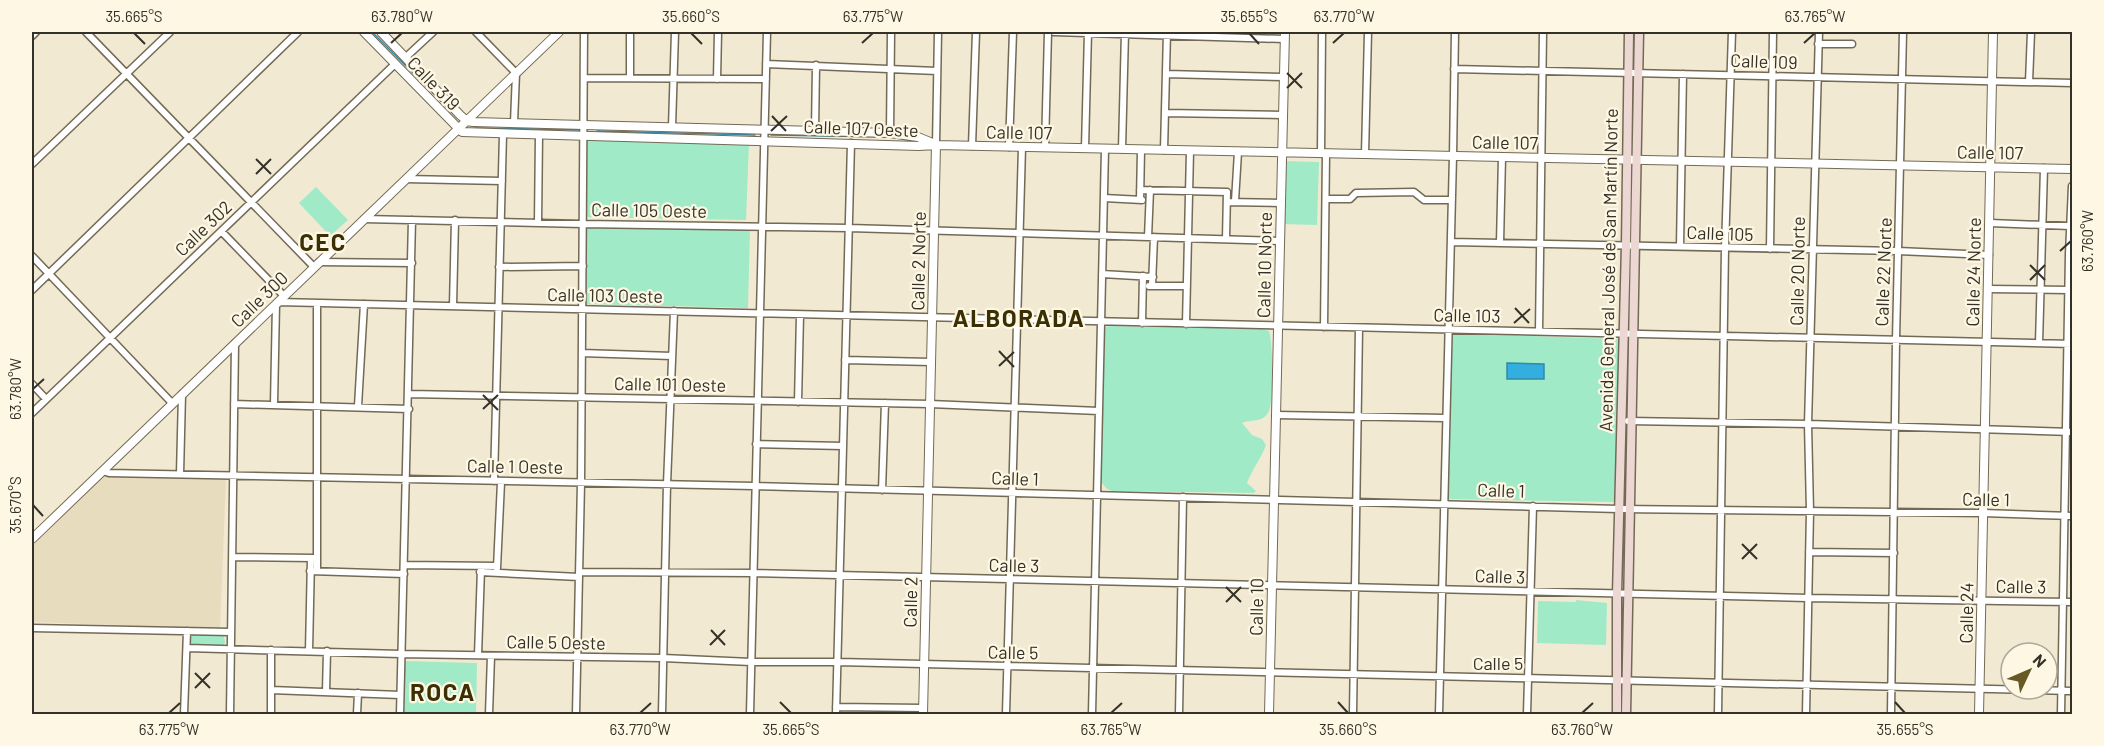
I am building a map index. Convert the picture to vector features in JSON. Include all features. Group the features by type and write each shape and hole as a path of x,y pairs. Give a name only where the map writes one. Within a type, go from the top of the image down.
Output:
{"main road":[{"name":"Avenida General José de San Martín Norte","path":"1622,680 1617,594 1629,32"},
{"name":"Avenida General José de San Martín Norte","path":"1622,680 1628,594 1640,32"},
{"path":"1617,714 1622,680"},
{"path":"1622,680 1626,714"}],"street":[{"path":"32,36 36,32"},
{"path":"87,32 251,201 317,265 412,263"},
{"path":"32,164 170,32"},
{"path":"32,290 298,32"},
{"name":"Calle 319","path":"364,32 458,129"},
{"name":"Calle 319","path":"381,32 467,121"},
{"path":"405,58 433,32"},
{"path":"476,32 516,73 514,123"},
{"name":"Calle 300","path":"32,539 559,32"},
{"path":"576,714 582,398 584,32"},
{"path":"630,32 630,78"},
{"path":"672,128 675,32"},
{"path":"717,79 718,32"},
{"path":"750,714 767,32"},
{"path":"890,133 891,32"},
{"name":"Calle 2 Norte","path":"928,491 938,32"},
{"path":"972,146 976,32"},
{"path":"1009,147 1013,32"},
{"path":"1045,147 1048,32"},
{"path":"1054,32 1284,35"},
{"path":"1122,149 1125,32"},
{"path":"1322,32 1326,200 1324,327"},
{"path":"1365,154 1368,32"},
{"path":"1438,714 1454,156 1455,32"},
{"path":"1539,331 1543,32"},
{"path":"1718,714 1723,336 1732,32"},
{"path":"1770,249 1773,32"},
{"name":"Calle 20 Norte","path":"1806,714 1810,511 1808,424 1819,32"},
{"name":"Calle 22 Norte","path":"1891,714 1895,513 1894,428 1903,32"},
{"name":"Calle 24 Norte","path":"1983,513 1993,32"},
{"path":"2029,82 2031,32"},
{"path":"1085,148 1088,33"},
{"path":"1164,150 1167,33"},
{"name":"Calle 10 Norte","path":"1274,500 1284,35"},
{"path":"1818,44 1852,45"},
{"name":"Calle 302","path":"32,413 395,64"},
{"path":"766,64 937,71"},
{"path":"815,131 816,66"},
{"name":"Calle 109","path":"1454,69 1629,71 1772,77 2073,83"},
{"path":"1166,74 1284,77"},
{"path":"1680,246 1683,74"},
{"path":"584,78 766,79"},
{"path":"1165,112 1283,115"},
{"name":"Calle 107 Oeste","path":"467,121 890,133 918,137 936,145"},
{"name":"Calle 107 Oeste","path":"458,129 462,132 503,134 936,145"},
{"path":"497,569 496,396 503,134"},
{"path":"538,222 539,135"},
{"path":"851,143 836,711 923,711"},
{"name":"Calle 107","path":"936,145 2073,169"},
{"path":"1006,714 1022,147"},
{"path":"1092,714 1105,149"},
{"path":"1140,200 1141,150"},
{"path":"1186,324 1190,151"},
{"path":"1235,201 1238,152"},
{"path":"1500,243 1502,157"},
{"path":"2039,343 2044,168"},
{"path":"406,179 502,181"},
{"path":"2061,714 2064,516 2069,432 2070,226 2073,186"},
{"path":"1140,190 1227,192 1226,239"},
{"path":"1149,190 1152,286"},
{"path":"1326,200 1350,199 1356,193 1414,192 1424,200 1451,200"},
{"path":"1104,198 1149,200"},
{"path":"1227,202 1281,203"},
{"name":"Calle 105 Oeste","path":"364,219 934,231"},
{"path":"400,714 412,220"},
{"path":"453,306 455,220"},
{"path":"1990,224 2070,226"},
{"path":"934,231 1280,241"},
{"path":"222,232 280,300 274,404"},
{"name":"Calle 105","path":"1451,242 1898,251 1989,255"},
{"path":"32,256 172,403"},
{"path":"499,267 583,266"},
{"path":"1102,274 1153,277"},
{"path":"1142,323 1143,276"},
{"path":"1142,286 1186,286"},
{"path":"1988,289 2069,290"},
{"name":"Calle 103 Oeste","path":"280,300 317,303 932,318"},
{"path":"309,651 319,478 317,303"},
{"path":"358,406 364,304"},
{"path":"662,714 664,574 674,311"},
{"path":"798,402 800,315"},
{"name":"Calle 103","path":"932,318 2070,344"},
{"path":"1353,714 1359,328"},
{"path":"230,714 235,343"},
{"path":"582,352 672,356"},
{"path":"845,360 931,362"},
{"path":"32,384 46,399"},
{"path":"180,474 182,393"},
{"name":"Calle 101 Oeste","path":"409,394 930,404 1099,411"},
{"path":"882,490 885,403"},
{"path":"234,404 408,409"},
{"path":"1276,415 1445,417"},
{"path":"1622,421 2069,432"},
{"path":"756,444 843,446"},
{"name":"Calle 1 Oeste","path":"103,471 109,473 928,491"},
{"name":"Calle 1","path":"928,491 1618,508 2073,516"},
{"name":"Calle 2","path":"923,711 928,491"},
{"path":"1179,714 1183,497"},
{"name":"Calle 10","path":"1269,714 1274,500"},
{"path":"1527,714 1533,506"},
{"name":"Calle 24","path":"1979,714 1983,513"},
{"path":"1809,552 1894,554"},
{"path":"232,557 314,558"},
{"name":"Calle 3","path":"404,565 579,575 753,573 1617,594 2073,602"},
{"path":"477,656 481,569"},
{"path":"314,571 404,574"},
{"path":"32,628 231,632"},
{"path":"184,714 187,631"},
{"name":"Calle 5 Oeste","path":"187,648 924,665"},
{"path":"271,650 271,714"},
{"path":"326,692 327,651"},
{"path":"489,714 491,656"},
{"name":"Calle 5","path":"924,665 1718,681 2073,691"},
{"path":"271,690 400,695"},
{"path":"357,714 358,693"}],"shaded area":[{"path":"103,475 226,479 220,629 32,622 32,542"}],"green space":[{"path":"583,139 749,142 746,220 584,217"},
{"path":"1284,161 1319,162 1317,225 1282,224"},
{"path":"316,187 348,220 330,236 299,203"},
{"path":"585,227 750,230 748,308 585,304"},
{"path":"1106,327 1269,331 1272,373 1270,407 1268,413 1259,420 1242,423 1252,435 1262,439 1266,445 1247,483 1256,491 1254,493 1112,491 1107,489 1101,482 1104,334"},
{"path":"1450,333 1619,339 1616,502 1446,499"},
{"path":"1576,600 1607,603 1606,645 1537,643 1538,601 1576,602"},
{"path":"190,634 221,634 224,636 225,643 222,647 190,646"},
{"path":"404,661 477,663 476,714 403,714"}],"water":[{"path":"1507,363 1544,364 1544,379 1507,379"}],"waterway":[{"path":"372,32 456,116"},
{"path":"475,128 581,130"},
{"path":"597,131 755,135"},
{"path":"771,135 890,137"}],"district":[{"name":"CEC","path":"323,241"},
{"name":"ALBORADA","path":"1019,317"},
{"name":"ROCA","path":"443,691"}]}
